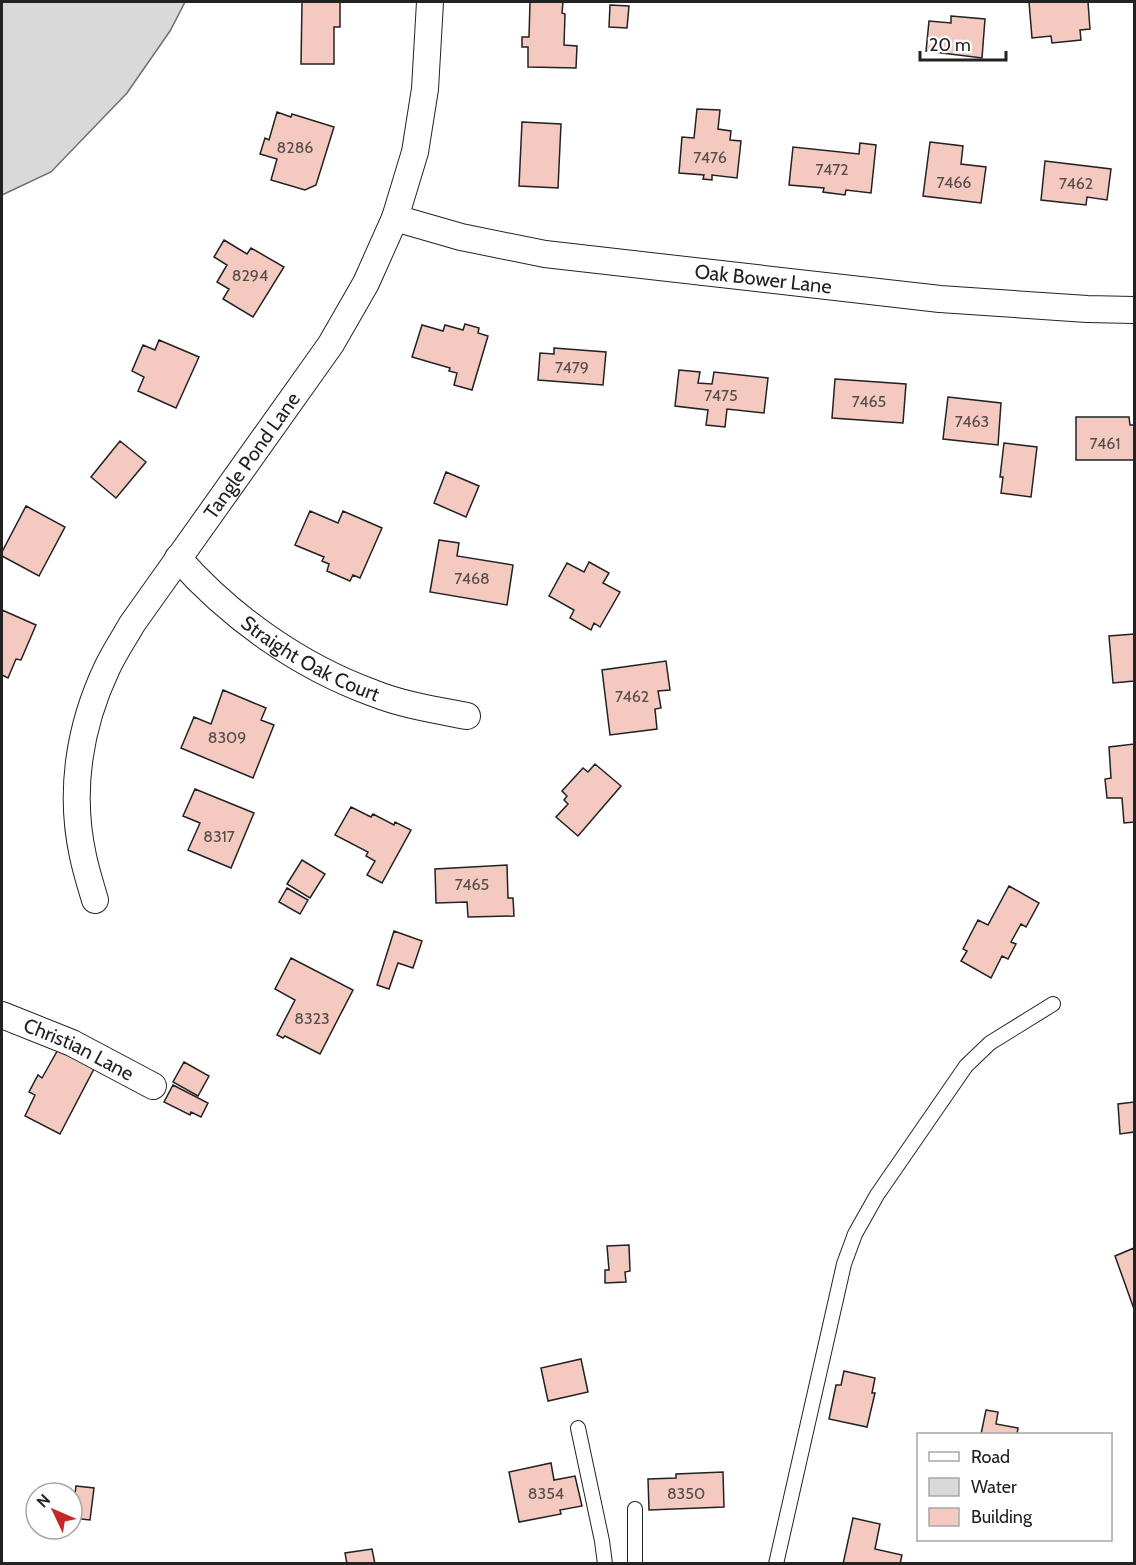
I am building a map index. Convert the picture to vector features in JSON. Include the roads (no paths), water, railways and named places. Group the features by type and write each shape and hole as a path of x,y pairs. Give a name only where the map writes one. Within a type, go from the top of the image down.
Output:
{"street":[{"name":"Tangle Pond Lane","path":"95,900 83,855 77,798 79,751 92,703 108,667 132,624 331,344 366,283 395,218 415,152 425,89 430,2"},
{"name":"Oak Bower Lane","path":"395,218 461,237 545,254 940,298 1087,309 1134,310"},
{"name":"Straight Oak Court","path":"178,558 200,583 235,612 282,647 333,676 373,694 414,706 467,716"},
{"name":"Christian Lane","path":"2,1015 72,1043 153,1086"}],"lane":[{"path":"776,1563 844,1264 855,1234 877,1195 966,1066 990,1042 1053,1004"},
{"path":"578,1428 605,1563"},
{"path":"634,1509 634,1563"}],"water":[{"path":"2,2 185,2 170,31 127,93 51,172 2,195"}]}
